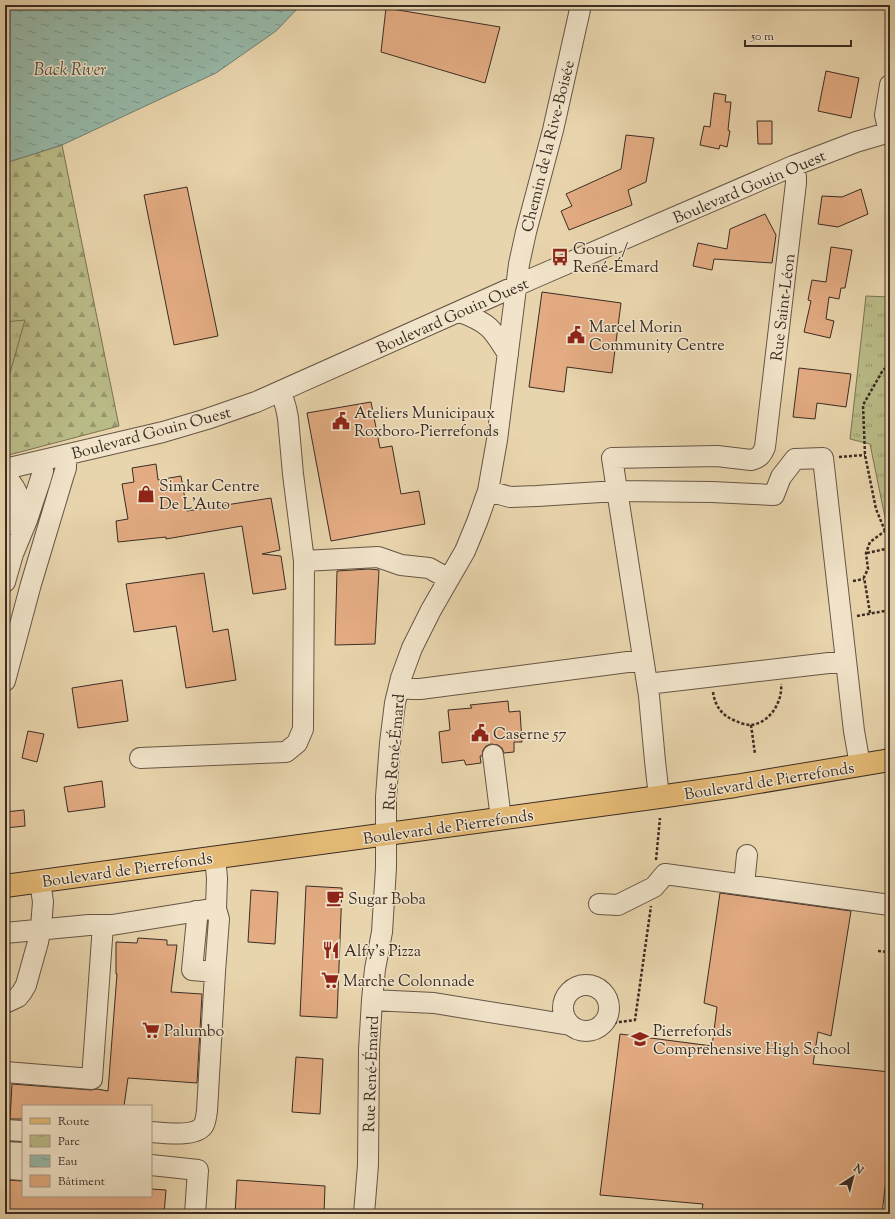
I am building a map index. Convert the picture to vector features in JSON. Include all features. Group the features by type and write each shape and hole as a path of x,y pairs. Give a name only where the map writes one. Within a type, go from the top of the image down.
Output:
{"main road":[{"name":"Boulevard de Pierrefonds","path":"5,886 501,819 659,808 734,786 890,760"}],"street":[{"name":"Chemin de la Rive-Boisée","path":"516,286 526,232 553,130 581,5"},
{"path":"890,85 885,115 890,132"},
{"name":"Boulevard Gouin Ouest","path":"5,469 66,456 188,425 256,402 516,286 793,166 851,144 890,132"},
{"name":"Rue Saint-Léon","path":"617,491 612,458 716,456 751,460 756,459 763,453 765,447 796,183 793,166"},
{"name":"Rue René-Émard","path":"364,1214 368,1165 369,1050 375,969 382,932 386,868 386,797 393,713 398,687 412,648 431,610 469,542 488,491 497,440 516,286"},
{"path":"460,312 474,317 489,326 508,354"},
{"path":"140,758 286,752 297,743 303,729 304,561 293,474 288,418 281,391"},
{"path":"5,681 29,591 66,468 66,456"},
{"path":"488,491 510,497 617,491 712,492 774,495 781,477 795,459 823,458 854,730 860,765"},
{"path":"13,554 28,520 42,478 42,461"},
{"path":"5,476 17,492 20,506 13,554 5,582"},
{"path":"617,491 644,660 659,808"},
{"path":"304,561 378,557 400,565 429,568 449,579"},
{"path":"398,687 420,689 644,660"},
{"path":"647,684 846,660"},
{"path":"493,754 501,819"},
{"path":"744,885 747,855"},
{"path":"152,1132 175,1134 191,1132 200,1129 205,1122 207,1111 219,919 216,909 217,878 215,858"},
{"path":"599,904 618,905 654,887 665,874 890,905"},
{"path":"5,1003 18,997 26,985 41,929 43,902 40,881"},
{"path":"5,933 89,925 112,925 216,909"},
{"path":"196,911 197,919 192,970 215,972"},
{"path":"5,1072 92,1079 103,925"},
{"path":"584,984 599,988 605,994 609,1001 610,1009 604,1024 591,1031 576,1029 570,1025 565,1019 563,1004 565,997 570,990 584,984"},
{"path":"372,1000 434,1003 570,1025"},
{"path":"5,1130 22,1131"},
{"path":"5,1152 22,1153"},
{"path":"152,1165 198,1170 195,1214"},
{"path":"5,1167 9,1169 22,1170"}],"path":[{"path":"885,531 876,509 865,455 863,405 883,370 890,365"},
{"path":"844,457 865,455"},
{"path":"870,613 864,577 868,569 866,553 870,542 885,531 890,530"},
{"path":"866,553 890,548"},
{"path":"854,616 890,610"},
{"path":"714,697 717,706 723,714 733,720 751,725 768,717 774,710 781,696 781,682"},
{"path":"751,725 755,754"},
{"path":"604,1024 635,1020 654,887 659,808"},
{"path":"878,950 890,952"}],"green space":[{"path":"62,145 119,426 5,456 5,163"},
{"path":"866,296 890,297 890,537 870,444 850,439"},
{"path":"25,320 6,387 5,322"}],"water":[{"name":"Back River","path":"5,5 301,5 276,31 216,73 62,145 5,163"}],"building":[{"path":"386,8 500,27 485,83 381,52"},
{"path":"826,71 859,78 851,118 818,111"},
{"path":"714,93 726,95 725,102 731,102 728,130 730,131 727,147 720,145 719,149 700,145 704,126 710,127"},
{"path":"757,121 772,121 772,144 758,144"},
{"path":"626,135 654,138 646,182 628,190 632,205 569,230 561,211 572,206 566,194 621,169"},
{"path":"187,187 218,336 174,345 144,195"},
{"path":"861,189 868,214 838,227 818,224 822,196 842,197"},
{"path":"765,214 776,235 772,263 714,259 712,270 693,266 698,243 727,249 730,229"},
{"path":"831,247 852,250 845,288 841,288 839,299 829,297 826,319 834,321 830,338 804,332 811,301 808,300 812,280 826,282"},
{"name":"Marcel Morin Community Centre","path":"542,292 621,303 612,373 567,367 564,392 529,387"},
{"path":"799,368 851,374 846,407 817,403 815,419 793,417"},
{"path":"371,402 380,448 392,446 401,494 419,491 425,524 331,541 307,413"},
{"path":"156,464 158,480 181,476 187,511 271,498 280,550 262,554 281,556 286,589 253,594 242,526 166,539 166,537 118,542 116,521 128,519 122,484 134,482 132,468"},
{"path":"369,569 379,570 375,644 335,645 337,571"},
{"path":"204,573 213,632 228,629 236,680 186,688 176,626 134,632 126,584"},
{"path":"122,680 128,721 78,728 72,688"},
{"name":"Caserne 57","path":"508,701 509,712 520,711 522,742 514,742 514,752 504,753 502,748 498,745 491,744 486,746 483,750 482,756 480,756 481,763 466,765 464,760 442,763 439,732 450,730 448,710 472,708 470,705"},
{"path":"28,731 44,734 37,762 22,758"},
{"path":"102,781 105,807 68,812 64,787"},
{"path":"24,810 25,826 5,828 5,812"},
{"path":"306,886 342,888 337,1018 300,1016"},
{"path":"251,890 278,892 275,944 248,942"},
{"path":"720,893 851,911 831,1036 818,1032 813,1064 890,1072 890,1144 882,1214 701,1214 703,1204 600,1195 620,1034 712,1046 717,1007 704,1003"},
{"path":"138,938 167,940 167,945 177,945 171,992 202,994 197,1083 128,1078 124,1105 22,1105 22,1119 10,1119 12,1084 108,1091 117,974 116,942 137,943"},
{"path":"296,1057 323,1059 320,1114 292,1112"},
{"path":"5,1180 22,1181 22,1197 152,1197 152,1189 166,1190 164,1214 5,1214"},
{"path":"237,1180 325,1186 324,1214 235,1214"}],"place":[{"name":"Gouin / René-Émard","path":"560,257"},
{"name":"Marcel Morin Community Centre","path":"576,335"},
{"name":"Ateliers Municipaux Roxboro-Pierrefonds","path":"341,421"},
{"name":"Simkar Centre De L'Auto","path":"146,494"},
{"name":"Caserne 57","path":"480,733"},
{"name":"Sugar Boba","path":"335,898"},
{"name":"Alfy's Pizza","path":"331,950"},
{"name":"Marche Colonnade","path":"330,980"},
{"name":"Palumbo","path":"151,1030"},
{"name":"Pierrefonds Comprehensive High School","path":"640,1039"}]}
